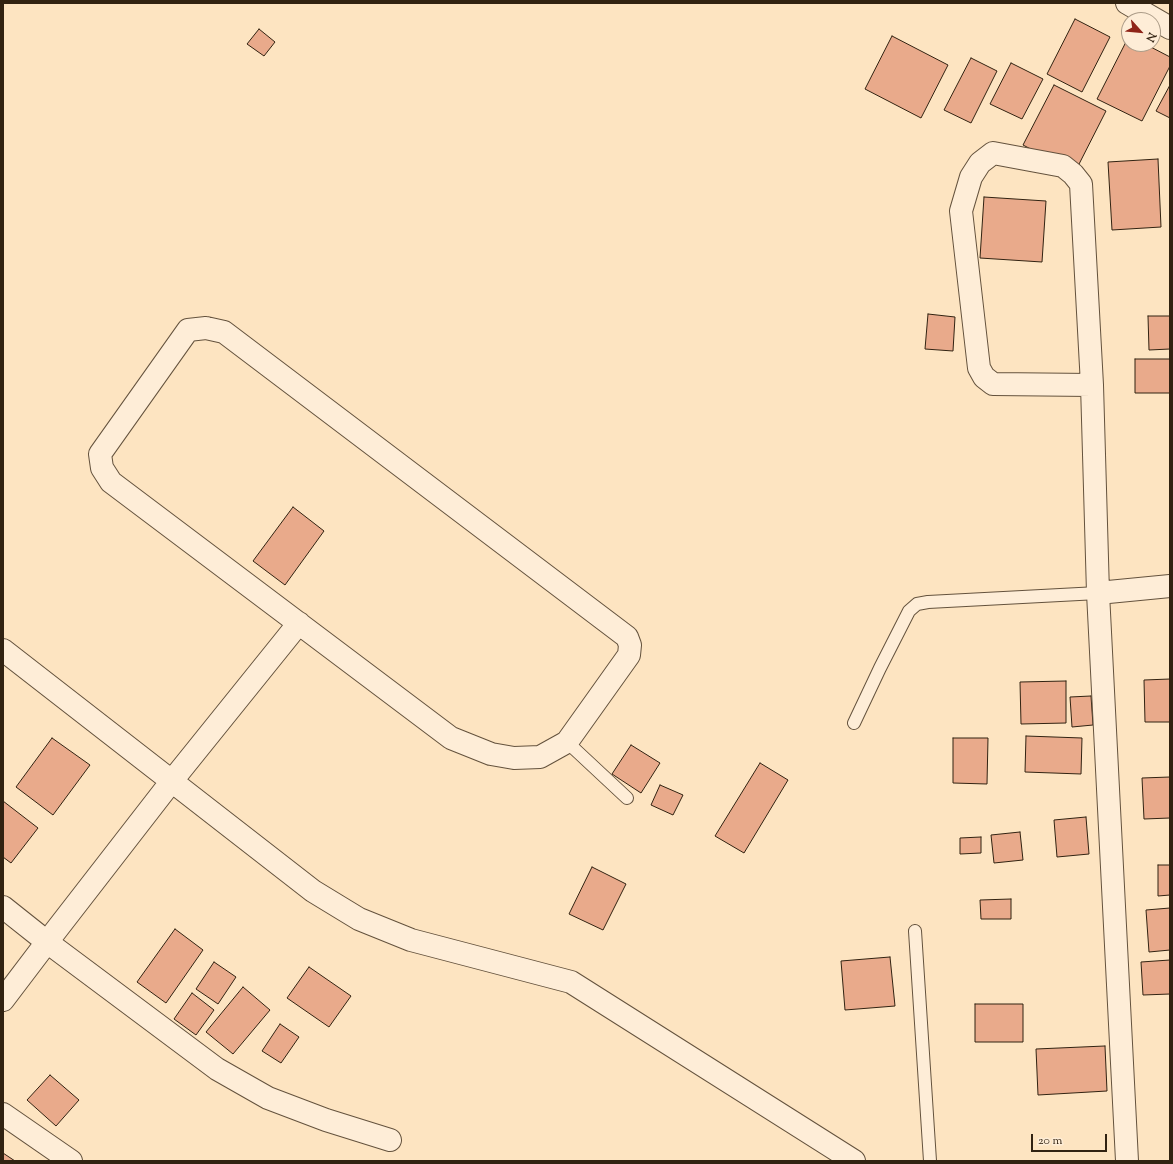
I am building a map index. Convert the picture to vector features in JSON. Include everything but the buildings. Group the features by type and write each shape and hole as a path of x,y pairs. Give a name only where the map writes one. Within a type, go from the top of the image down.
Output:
{"street":[{"path":"1127,3 1170,28"},
{"path":"1092,385 993,384 984,377 978,368 961,210 971,176 980,162 992,153 1063,166 1073,174 1081,184 1092,385 1098,593 1127,1161"},
{"path":"206,328 224,332 627,637 630,645 628,655 567,742 540,757 514,758 491,754 450,738 111,482 102,468 100,454 188,330 206,328"},
{"path":"1098,593 1170,586"},
{"path":"3,1000 46,942 171,782 299,623"},
{"path":"3,650 313,891 359,919 411,940 571,982 854,1161"},
{"path":"3,906 46,942 217,1069 268,1098 326,1120 390,1140"},
{"path":"3,1114 70,1161"}],"lane":[{"path":"854,723 909,611 917,604 928,602 1098,593"},
{"path":"567,742 627,798"},
{"path":"915,931 930,1161"}]}
